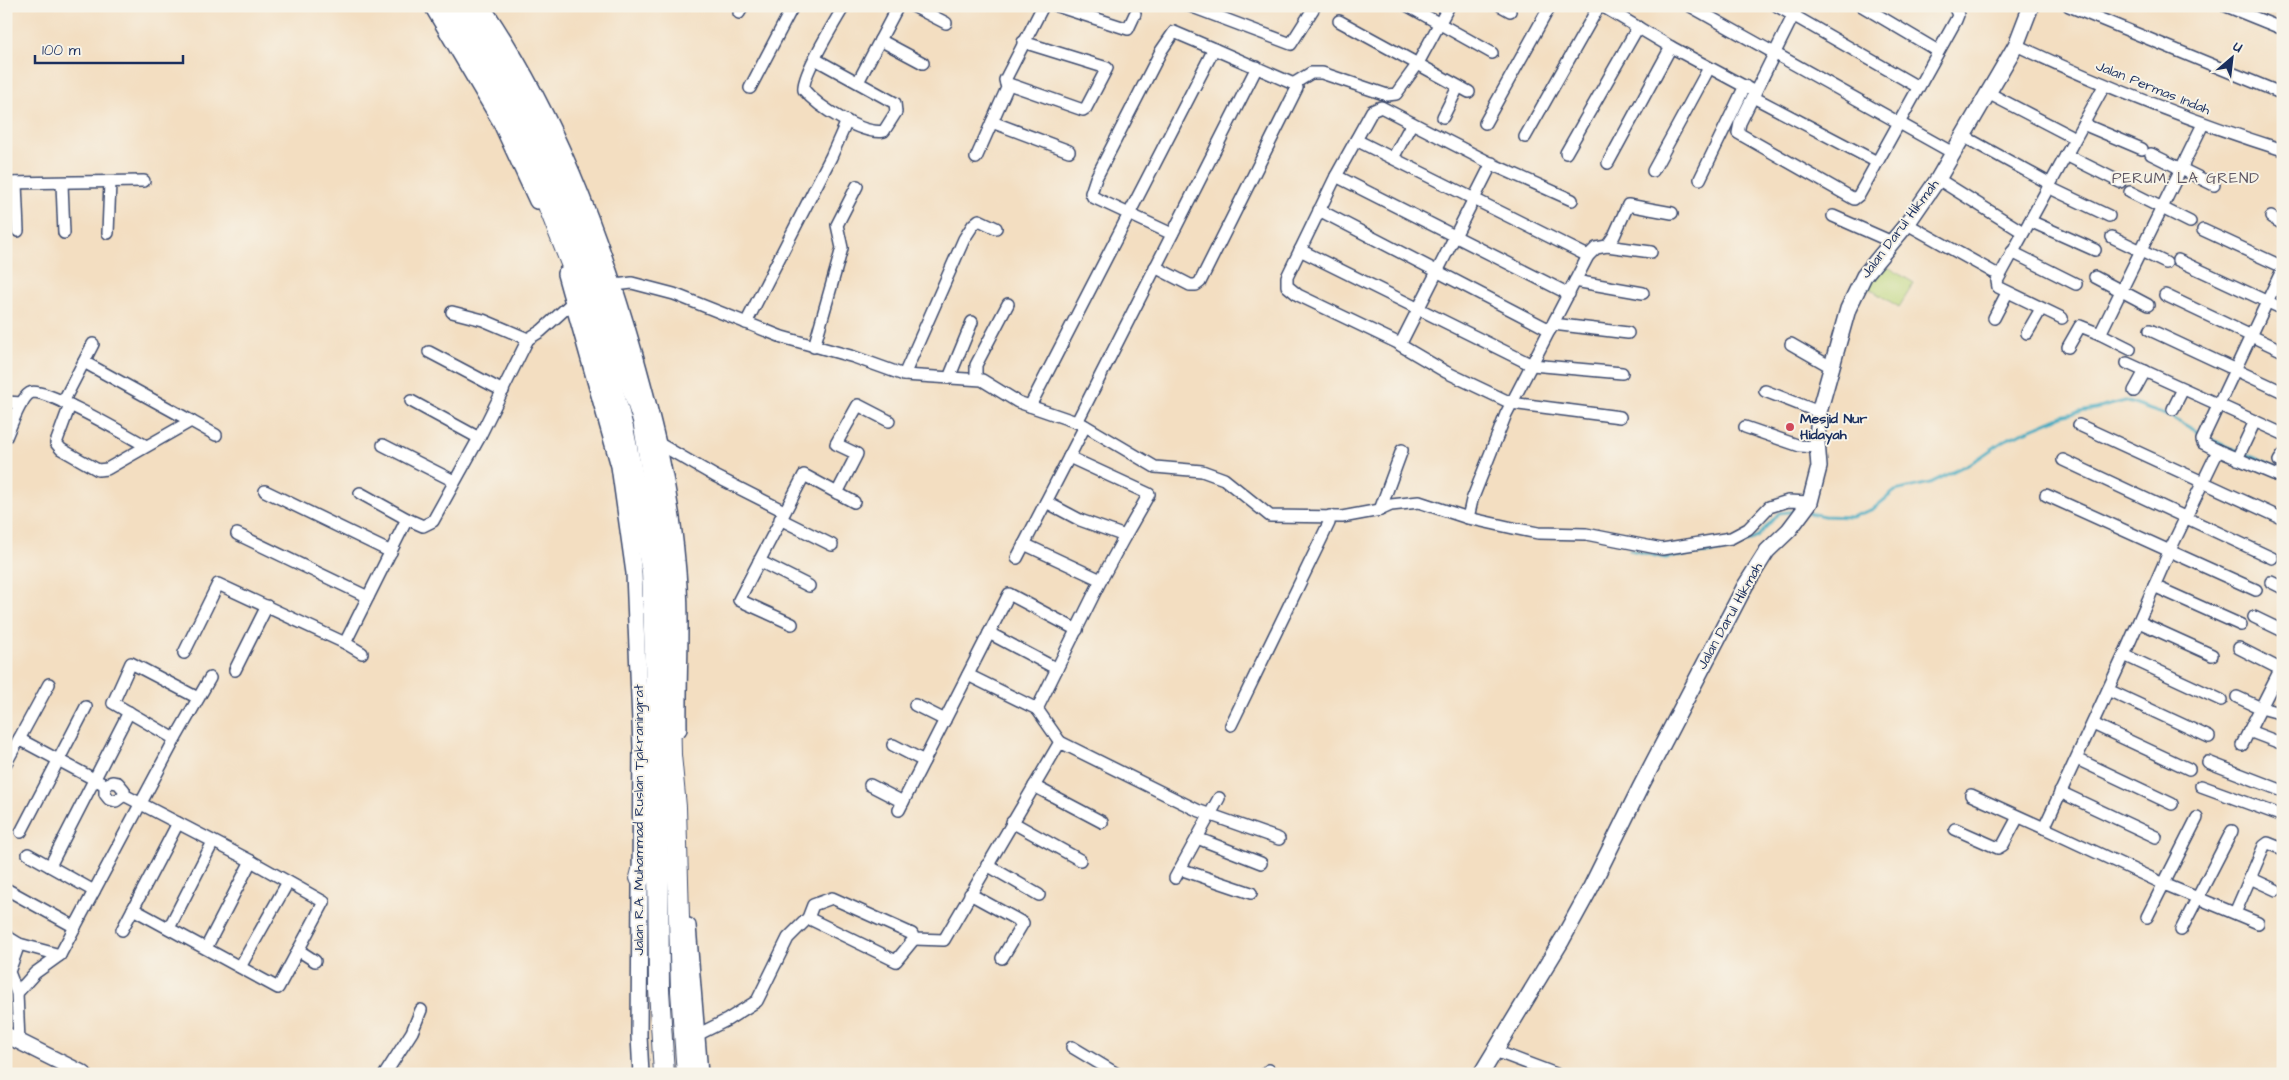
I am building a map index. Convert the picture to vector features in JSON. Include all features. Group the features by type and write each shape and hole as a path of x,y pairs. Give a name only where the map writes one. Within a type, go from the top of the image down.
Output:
{"highway":[{"name":"Jalan R.A. Muhammad Ruslan Tjakraningrat","path":"447,6 488,72 524,144 585,299 605,361 623,428 652,570 658,815 659,989 664,1074"},
{"path":"467,6 509,75 539,133 591,263 643,420 667,564 672,755 676,807 681,991 686,1074"},
{"path":"672,755 679,724"},
{"path":"641,747 657,774"},
{"path":"676,807 682,842"},
{"path":"640,878 643,860 658,815"}],"street":[{"name":"Jalan R.A. Muhammad Ruslan Tjakraningrat","path":"432,6 500,121 544,216 574,301 619,466 634,573 641,747 639,1036 641,1074"},
{"path":"482,6 518,65 558,138 588,210 615,285 658,442 668,486 678,561 681,627 679,724 682,842 700,1074"},
{"path":"750,88 793,6"},
{"path":"815,59 893,101 896,105 896,112 883,132 838,117 804,90 804,80 815,59 844,6"},
{"path":"858,82 898,6"},
{"path":"913,6 946,23"},
{"path":"976,158 1007,88 1005,80 1022,42 1043,6"},
{"path":"1057,6 1128,29 1135,14"},
{"path":"1190,6 1291,44 1315,6"},
{"path":"1408,6 1492,53"},
{"path":"1293,84 1311,73 1322,73 1392,95 1400,90 1417,65 1449,6"},
{"path":"1485,123 1550,6"},
{"path":"1525,136 1600,6 1877,162"},
{"path":"1690,6 1953,153"},
{"path":"1777,6 1796,11 1918,87"},
{"path":"1862,6 1938,51"},
{"name":"Jalan Darul Hikmah","path":"1481,1074 1562,940 1606,858 1734,604 1767,551 1806,508 1819,468 1817,447 1819,412 1833,368 1843,322 1853,297 1864,276 1907,224 1938,179 2016,45 2031,6"},
{"path":"2069,6 2283,94"},
{"path":"2226,6 2283,29"},
{"path":"1751,92 1738,133 1854,199 1859,195 1897,123 1956,20 1956,7"},
{"path":"1700,179 1775,53 1796,11"},
{"path":"1339,21 1469,92"},
{"path":"1566,153 1638,27"},
{"path":"1155,267 1190,285 1196,285 1200,282 1297,88 1293,84 1177,32 1172,32 1096,178 1091,193 1093,197 1172,234"},
{"path":"880,40 923,63"},
{"path":"1006,83 1083,110 1086,108 1107,68 1022,42"},
{"name":"Jalan Permas Indah","path":"2016,45 2104,86 2203,124 2283,150"},
{"path":"1608,163 1671,47"},
{"path":"1030,406 1214,48"},
{"path":"1017,558 1068,458 1081,423 1155,267 1257,68"},
{"path":"1653,171 1709,68"},
{"path":"2062,318 2007,293 1996,283 2030,221 2046,184 2066,155 2104,86"},
{"path":"1443,117 1458,87"},
{"path":"1988,93 2069,135"},
{"path":"1572,200 1492,163 1381,107 1376,108 1372,111 1336,176 1286,277 1287,286 1298,294 1400,344 1403,349 1446,372 1511,403 1620,417"},
{"path":"746,323 831,157 847,121"},
{"path":"992,122 1069,151"},
{"path":"1393,158 1412,123"},
{"path":"2083,124 2181,167 2214,185"},
{"path":"2100,334 2203,124"},
{"path":"1963,136 2046,184 2109,216"},
{"path":"1356,140 1588,256"},
{"path":"2066,155 2120,182"},
{"path":"1400,344 1492,163"},
{"path":"1336,176 1569,294"},
{"path":"1938,179 2018,228"},
{"path":"18,231 11,183 62,184 144,181"},
{"path":"108,233 110,182"},
{"path":"62,184 64,233"},
{"path":"814,347 842,248 837,225 857,186"},
{"path":"2130,192 2190,222"},
{"path":"1607,246 1614,236 1628,205 1672,212"},
{"path":"1319,210 1551,327 1628,333"},
{"path":"1833,216 1892,242"},
{"path":"2271,218 2283,224"},
{"path":"904,375 964,239 973,224 979,220 996,228"},
{"path":"2030,221 2095,250"},
{"path":"1907,224 1993,272"},
{"path":"2203,230 2283,267 2217,405 2203,443 2217,450 2240,453 2283,478"},
{"path":"2112,237 2166,263"},
{"path":"1468,518 1472,500 1511,403 1588,256 1596,248 1607,246 1651,252"},
{"path":"1300,250 1532,365 1622,374"},
{"path":"2012,252 2076,284"},
{"path":"2178,260 2283,309"},
{"path":"2095,277 2148,305"},
{"path":"1575,281 1643,293"},
{"path":"615,285 632,283 660,290 814,347 904,375 976,378 1030,406 1081,423 1155,467 1202,472 1224,479 1270,516 1355,516 1380,510 1391,505 1419,502 1468,518 1538,532 1603,536 1662,549 1731,538 1748,529 1769,507 1788,501 1806,508"},
{"path":"1994,318 2007,293"},
{"path":"2165,295 2283,350"},
{"path":"360,493 407,520 423,526 433,521 479,438 528,339 541,332 574,301"},
{"path":"976,378 976,365 1008,304"},
{"path":"2027,333 2041,309"},
{"path":"452,312 483,320 528,339"},
{"path":"949,378 972,322"},
{"path":"2068,347 2080,326 2130,349"},
{"path":"2150,330 2283,392"},
{"path":"93,344 66,403 56,443 61,449 98,470 106,469 191,421"},
{"path":"1791,344 1833,368"},
{"path":"429,352 503,391"},
{"path":"84,362 216,435"},
{"path":"2127,363 2283,434"},
{"path":"2134,391 2145,371"},
{"path":"2174,409 2183,389"},
{"path":"6,437 22,403 30,393 36,391 66,403 146,446"},
{"path":"1765,391 1819,412"},
{"path":"411,401 479,438"},
{"path":"6,402 22,403"},
{"path":"837,493 857,454 836,444 858,406 889,421"},
{"path":"2240,453 2255,422"},
{"path":"2079,425 2283,519"},
{"path":"1745,427 1800,446 1817,447"},
{"path":"658,442 832,545"},
{"path":"383,445 454,481"},
{"path":"1380,510 1402,450"},
{"path":"2044,828 2093,724 2169,552 2204,483 2217,450"},
{"path":"1036,709 1101,580 1150,494 1068,458"},
{"path":"2063,460 2272,558"},
{"path":"792,624 739,600 782,515 804,475 854,502"},
{"path":"265,491 391,552"},
{"path":"2046,495 2256,590"},
{"path":"1046,502 1080,520 1125,536"},
{"path":"1231,725 1329,523 1330,516"},
{"path":"346,643 407,520"},
{"path":"238,534 368,597"},
{"path":"1024,544 1101,580"},
{"path":"759,561 809,586"},
{"path":"2271,582 2283,588"},
{"path":"184,653 218,584 346,643 362,653"},
{"path":"2154,586 2241,625"},
{"path":"870,785 901,806 1009,594 1077,630"},
{"path":"235,670 267,606"},
{"path":"2254,618 2283,630"},
{"path":"2139,622 2212,655"},
{"path":"989,633 1057,669"},
{"path":"2239,648 2281,670 2242,745"},
{"path":"2124,655 2221,700"},
{"path":"175,738 114,703 131,663 198,698"},
{"path":"968,675 1036,709 1060,742 1210,815 1279,839"},
{"path":"17,993 36,973 60,956 175,738 210,678"},
{"path":"6,763 49,684"},
{"path":"2108,690 2209,737"},
{"path":"2237,697 2261,708 2283,714"},
{"path":"915,705 945,720"},
{"path":"20,832 86,707"},
{"path":"50,866 100,782 129,712"},
{"path":"2093,724 2189,769"},
{"path":"2249,730 2283,744"},
{"path":"19,740 100,782 118,783 124,790 124,795 251,861 324,902 278,988 133,910"},
{"path":"914,939 944,940 1060,742"},
{"path":"893,745 924,761"},
{"path":"2077,759 2172,804"},
{"path":"2208,762 2283,791"},
{"path":"1034,786 1102,822"},
{"path":"2201,786 2283,816"},
{"path":"2060,792 2156,837"},
{"path":"1971,796 2164,884 2258,922"},
{"path":"1219,798 1178,874 1251,893"},
{"path":"1955,829 1998,848 2003,845 2018,816"},
{"path":"2147,917 2197,818"},
{"path":"1012,822 1080,860"},
{"path":"122,930 178,823"},
{"path":"2181,930 2232,830"},
{"path":"1197,838 1261,863"},
{"path":"169,928 213,842"},
{"path":"2235,913 2266,844 2283,849"},
{"path":"28,854 94,891"},
{"path":"206,948 251,861"},
{"path":"987,865 1040,895"},
{"path":"2250,878 2276,890"},
{"path":"240,967 288,882"},
{"path":"6,889 75,927"},
{"path":"970,894 1023,923 1002,958"},
{"path":"696,1035 727,1020 757,1001 788,938 808,918 813,904 832,898 912,934 914,939"},
{"path":"808,918 896,961 914,939"},
{"path":"6,936 19,944 60,956"},
{"path":"19,944 9,972 17,993 12,1039 84,1074"},
{"path":"298,950 315,961"},
{"path":"385,1074 412,1032 421,1010"},
{"path":"1072,1047 1117,1074"},
{"path":"1495,1051 1556,1074"}],"green space":[{"path":"1878,261 1914,283 1899,307 1863,285"}],"waterway":[{"path":"1809,513 1824,516 1852,517 1873,509 1895,491 1930,483 1976,460 2005,440 2065,415 2125,401 2171,417 2210,439 2283,470"},
{"path":"1630,550 1665,558 1730,550 1757,537 1779,513 1798,511"}],"place":[{"name":"Mesjid Nur Hidayah","path":"1790,427"}],"district":[{"name":"PERUM. LA GREND","path":"2186,178"}]}
